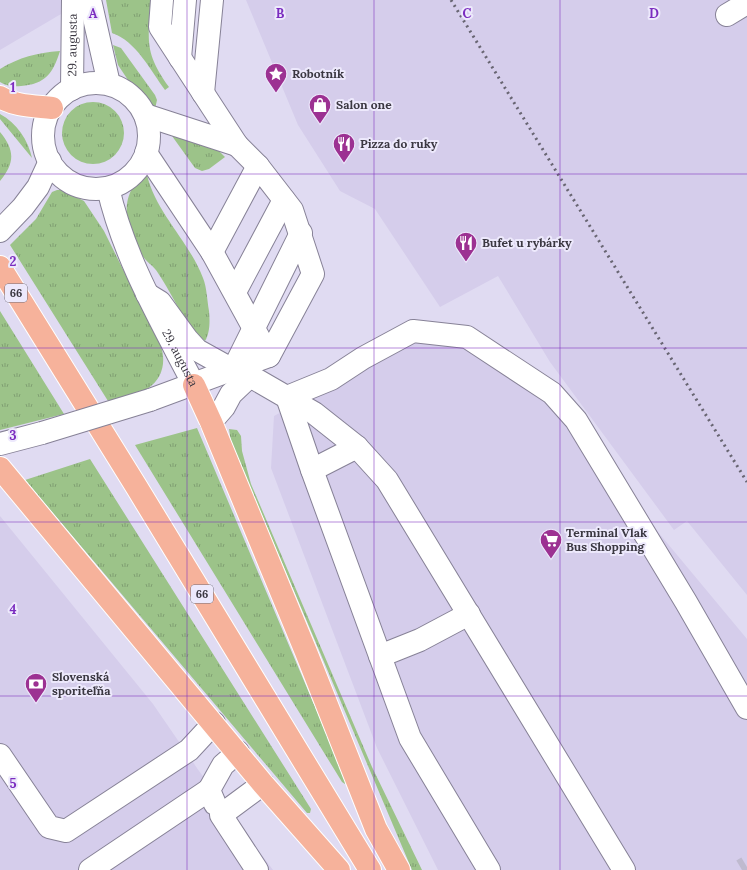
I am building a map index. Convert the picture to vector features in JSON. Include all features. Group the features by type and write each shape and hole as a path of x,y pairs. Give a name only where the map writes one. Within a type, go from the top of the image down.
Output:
{"main road":[{"path":"0,97 16,103 52,108"},
{"name":"66","path":"0,267 136,486 370,870"},
{"path":"194,385 211,422 306,652 376,829 399,870"},
{"path":"0,468 214,723 263,784 339,870"}],"street":[{"name":"29. augusta","path":"72,89 73,0"},
{"name":"29. augusta","path":"90,0 109,84"},
{"path":"162,0 160,27 236,145 258,166 292,210 314,274 269,356 242,373 194,385"},
{"path":"180,58 185,0"},
{"path":"203,93 212,0"},
{"path":"727,15 747,3"},
{"name":"29. augusta","path":"96,83 109,84 127,93 134,99 145,115 149,134 146,153 143,161 132,175 121,183 108,188 92,189 75,184 61,175 50,161 44,140 47,118 57,100 72,89 96,83"},
{"path":"145,115 236,145"},
{"path":"146,153 212,252 269,356"},
{"path":"0,231 23,207 38,187 50,161"},
{"path":"212,252 258,166"},
{"name":"29. augusta","path":"0,444 150,400 194,385 147,294 123,239 108,188"},
{"path":"234,292 284,200"},
{"path":"211,422 224,407 242,373 255,329 301,233"},
{"path":"147,294 160,302 187,340 197,350 287,397 314,413 357,447 387,480 624,870"},
{"path":"287,397 332,379 363,358 413,331 467,337 552,393 576,420 686,602 747,708"},
{"path":"287,397 312,470 410,738 489,870"},
{"path":"312,470 357,447"},
{"path":"380,656 420,640 469,614"},
{"path":"0,755 49,827 66,831 190,750 214,723"},
{"path":"90,870 209,790 223,765 238,752"},
{"path":"221,815 263,784"},
{"path":"209,790 221,815 257,870"}],"shaded area":[{"path":"0,0 62,0 61,14 0,50"},
{"path":"246,0 747,0 747,595 687,521 674,530 550,362 498,276 440,307 375,209 340,191 298,125"},
{"path":"415,340 454,341 570,397 658,532 747,639 747,870 438,870 377,748 271,468 274,416"},
{"path":"0,516 153,704 199,771 273,870 0,870"}],"green space":[{"path":"106,0 151,0 149,26 150,46 155,64 169,87 165,90 136,50 121,37 112,33"},
{"path":"113,45 121,48 155,95 157,100 155,109 140,90 128,80 118,65"},
{"path":"60,51 51,71 37,83 13,86 0,82 0,69 14,61 28,56"},
{"path":"93,102 105,104 115,111 122,121 124,133 122,145 115,155 105,162 93,164 81,162 71,155 64,145 62,133 64,121 71,111 81,104"},
{"path":"0,114 17,127 28,145 32,158 0,119"},
{"path":"0,132 11,151 11,162 0,181"},
{"path":"172,136 219,151 225,157 209,169 202,171 195,168"},
{"path":"147,175 151,189 165,215 190,252 203,278 210,319 209,331 205,341 184,316 164,283 144,257 133,239 128,221 127,204 133,187"},
{"path":"62,190 84,201 104,231 161,346 163,364 160,375 157,380 147,389 134,395 108,401 10,245 36,219 52,192"},
{"path":"0,311 64,414 0,430"},
{"path":"197,428 346,780 345,784 342,782 135,445"},
{"path":"229,429 237,430 241,436 242,451 251,484 372,767 422,870 412,870 231,442"},
{"path":"90,459 311,809 310,813 307,813 25,480"}],"tunnel":[{"path":"742,870 747,867"}],"railway":[{"path":"451,0 747,482"}],"place":[{"name":"Robotník","path":"276,94"},
{"name":"Salon one","path":"320,124"},
{"name":"Pizza do ruky","path":"344,164"},
{"name":"Bufet u rybárky","path":"466,262"},
{"name":"Terminal Vlak Bus Shopping","path":"551,560"},
{"name":"Slovenská sporiteľňa","path":"36,704"}]}
